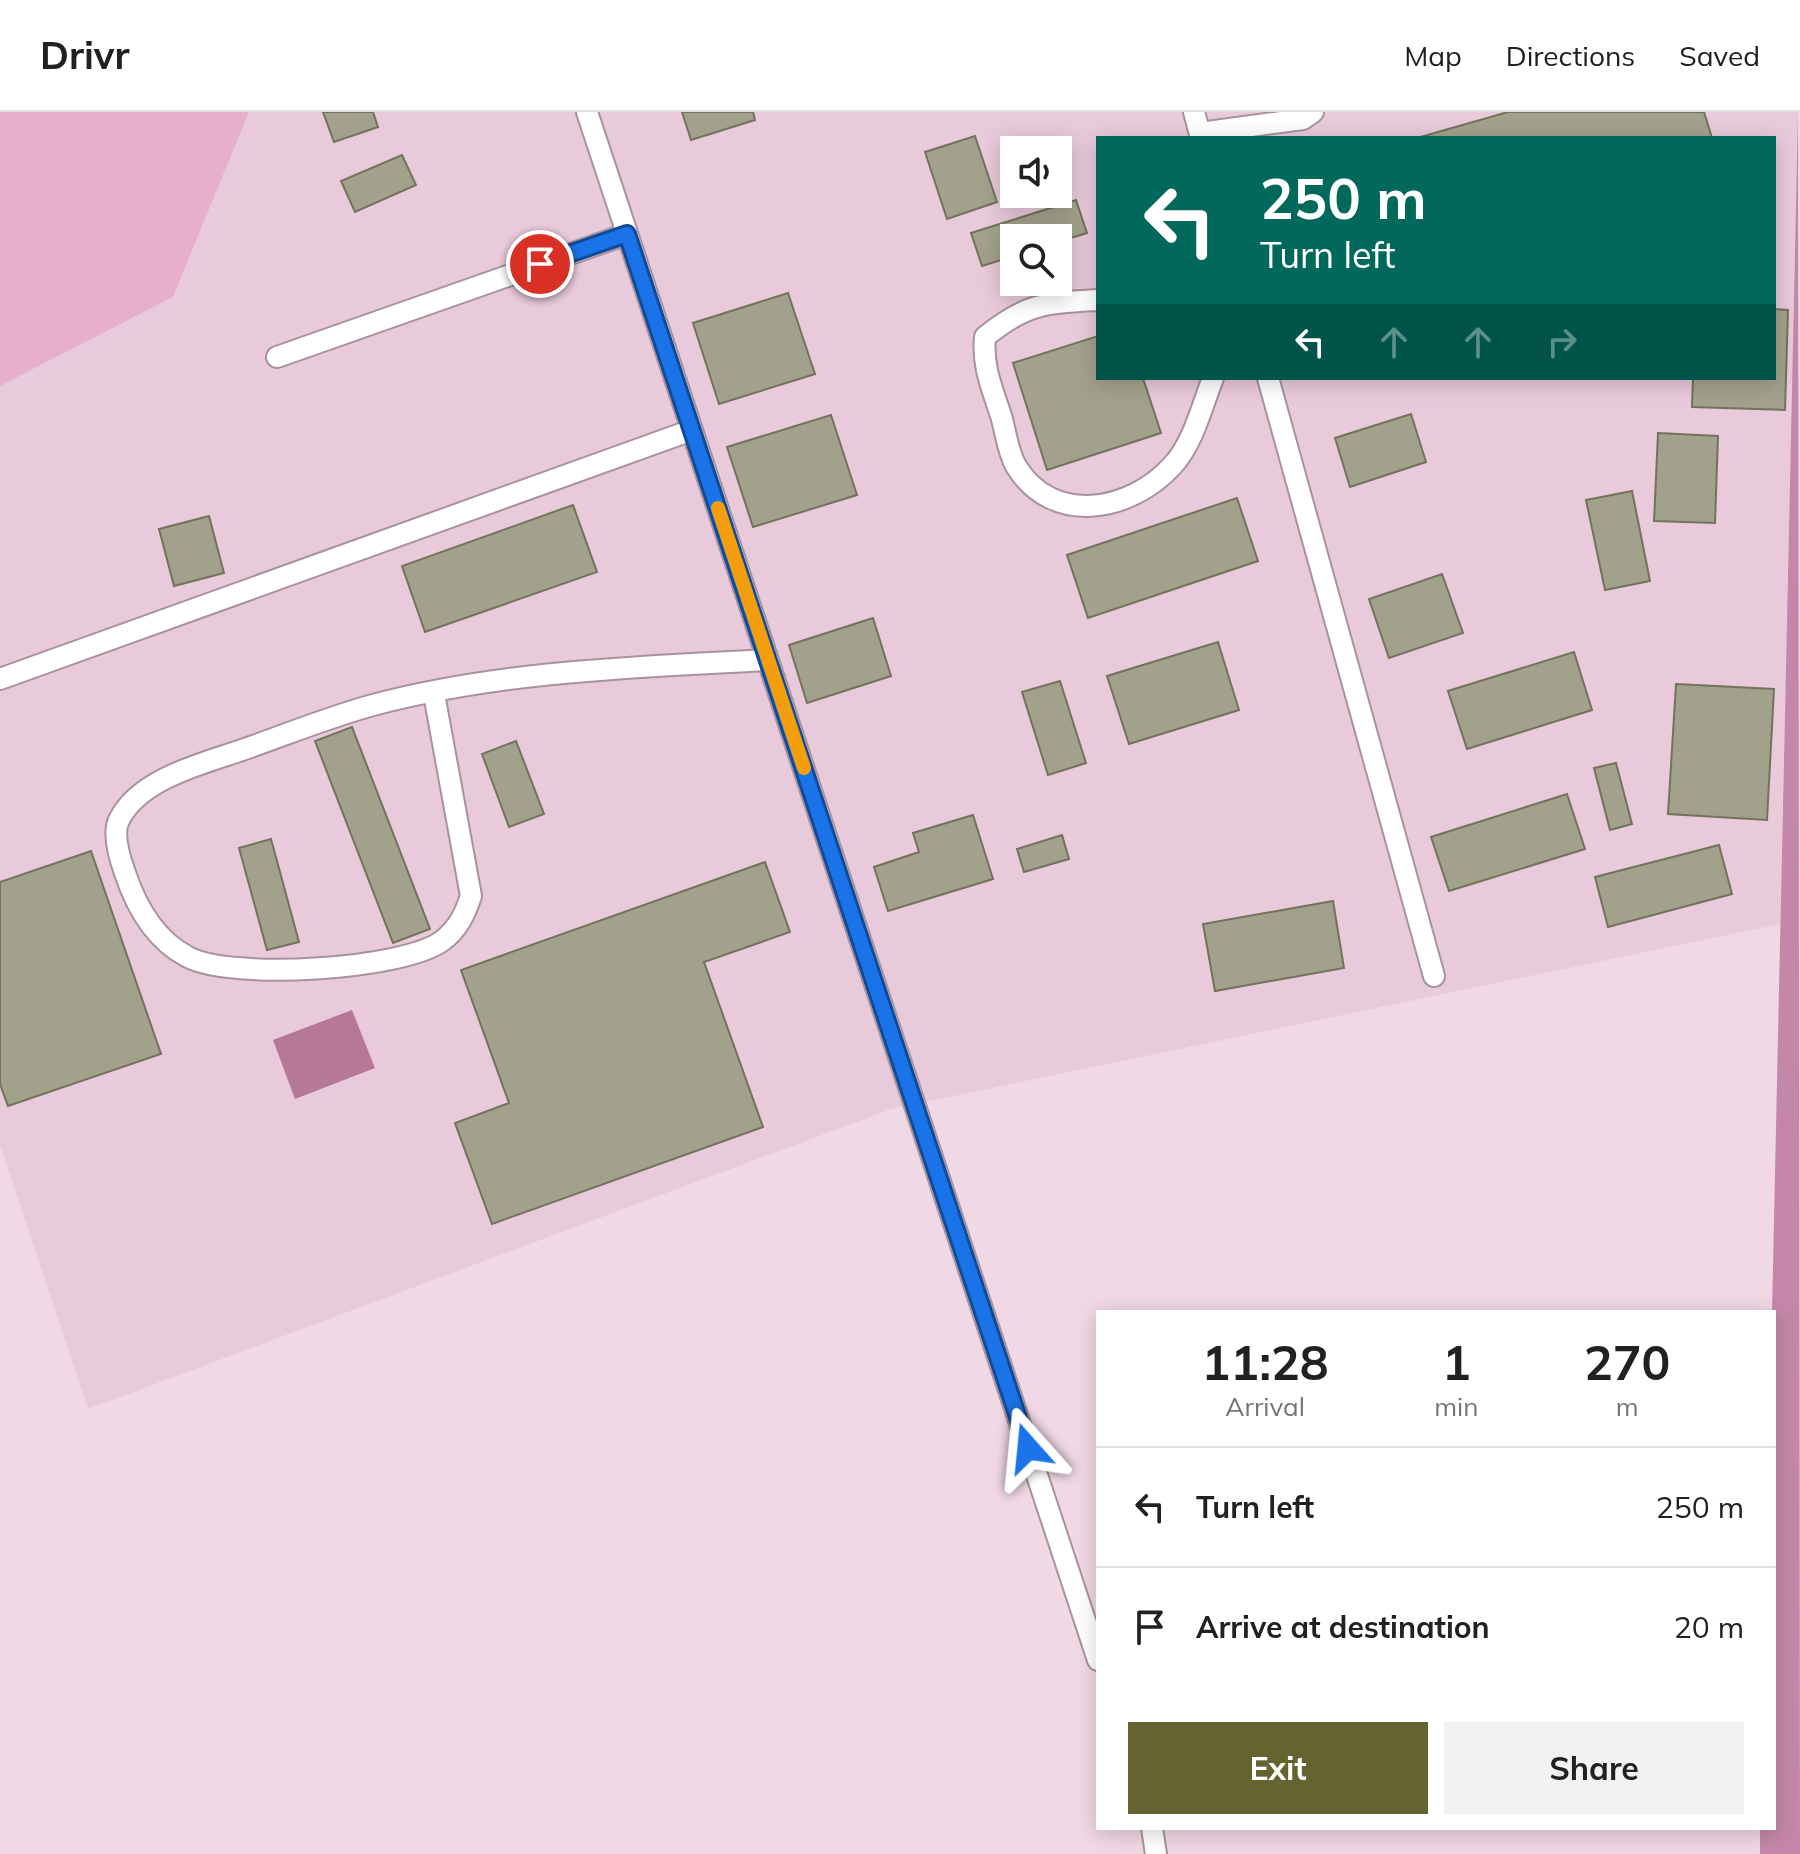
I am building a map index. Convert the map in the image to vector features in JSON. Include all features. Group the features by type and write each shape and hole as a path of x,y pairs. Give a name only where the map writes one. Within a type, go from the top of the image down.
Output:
{"lane":[{"path":"587,112 1096,1654"},
{"path":"1194,112 1200,136 1303,119 1313,112"},
{"path":"277,357 627,234"},
{"path":"1096,300 1057,302 1014,313 985,337 983,363 1014,463 1030,484 1059,504 1092,509 1154,482 1174,465 1212,380"},
{"path":"1269,380 1434,976"},
{"path":"0,679 692,430"},
{"path":"434,694 471,896 462,919 442,941 389,962 350,967 229,967 189,958 158,935 133,896 119,856 117,823 137,795 204,763 373,705 508,679 639,667 768,660"},
{"path":"1152,1830 1156,1854"}],"shaded area":[{"path":"0,112 249,112 173,297 0,386"},
{"path":"249,112 1798,112 1780,924 891,1109 88,1409 0,1145 0,386 173,297"},
{"path":"1798,112 1800,1854 1760,1854 1760,1830 1776,1830 1776,1310 1772,1310"},
{"path":"352,1010 375,1068 295,1099 273,1040"}],"building":[{"path":"323,112 373,112 378,127 334,142"},
{"path":"682,112 753,112 755,120 691,140"},
{"path":"1508,112 1704,112 1711,136 1424,136"},
{"path":"975,136 997,202 947,219 925,152"},
{"path":"402,155 416,185 355,212 341,181"},
{"path":"1076,200 1087,233 1072,238 1072,224 1000,224 1000,260 982,266 971,233 1051,208 1072,208 1072,201"},
{"path":"788,293 815,374 719,404 693,323"},
{"path":"1776,309 1788,310 1785,410 1692,407 1693,380 1776,380"},
{"path":"1096,337 1096,380 1144,380 1161,433 1047,470 1013,363"},
{"path":"1411,414 1426,462 1350,487 1335,438"},
{"path":"831,415 857,495 753,527 727,447"},
{"path":"1658,433 1718,436 1715,523 1654,521"},
{"path":"1632,491 1650,581 1605,590 1586,500"},
{"path":"1237,498 1258,561 1088,618 1067,555"},
{"path":"573,505 597,572 425,632 402,566"},
{"path":"209,516 224,573 174,586 159,529"},
{"path":"1442,574 1463,633 1389,658 1369,599"},
{"path":"873,618 891,676 807,703 789,645"},
{"path":"1218,642 1239,710 1129,744 1107,676"},
{"path":"1574,652 1592,710 1467,749 1448,691"},
{"path":"1060,681 1086,763 1048,775 1022,692"},
{"path":"1676,684 1774,689 1767,820 1668,814"},
{"path":"352,727 430,929 393,943 315,741"},
{"path":"516,741 544,814 509,827 482,754"},
{"path":"1616,763 1632,824 1610,830 1594,768"},
{"path":"1567,794 1585,849 1449,891 1431,837"},
{"path":"973,815 993,879 888,911 874,867 919,852 913,833"},
{"path":"1062,835 1069,859 1024,872 1017,849"},
{"path":"271,839 299,942 267,950 239,848"},
{"path":"1719,845 1732,894 1608,927 1595,877"},
{"path":"91,851 161,1054 8,1106 0,1084 0,882"},
{"path":"765,862 790,932 704,962 763,1127 492,1224 455,1123 509,1103 461,970"},
{"path":"1333,901 1344,968 1215,991 1203,924"}],"slow traffic":[{"path":"718,508 804,768"}],"route":[{"path":"540,264 627,234 1028,1448"}]}
